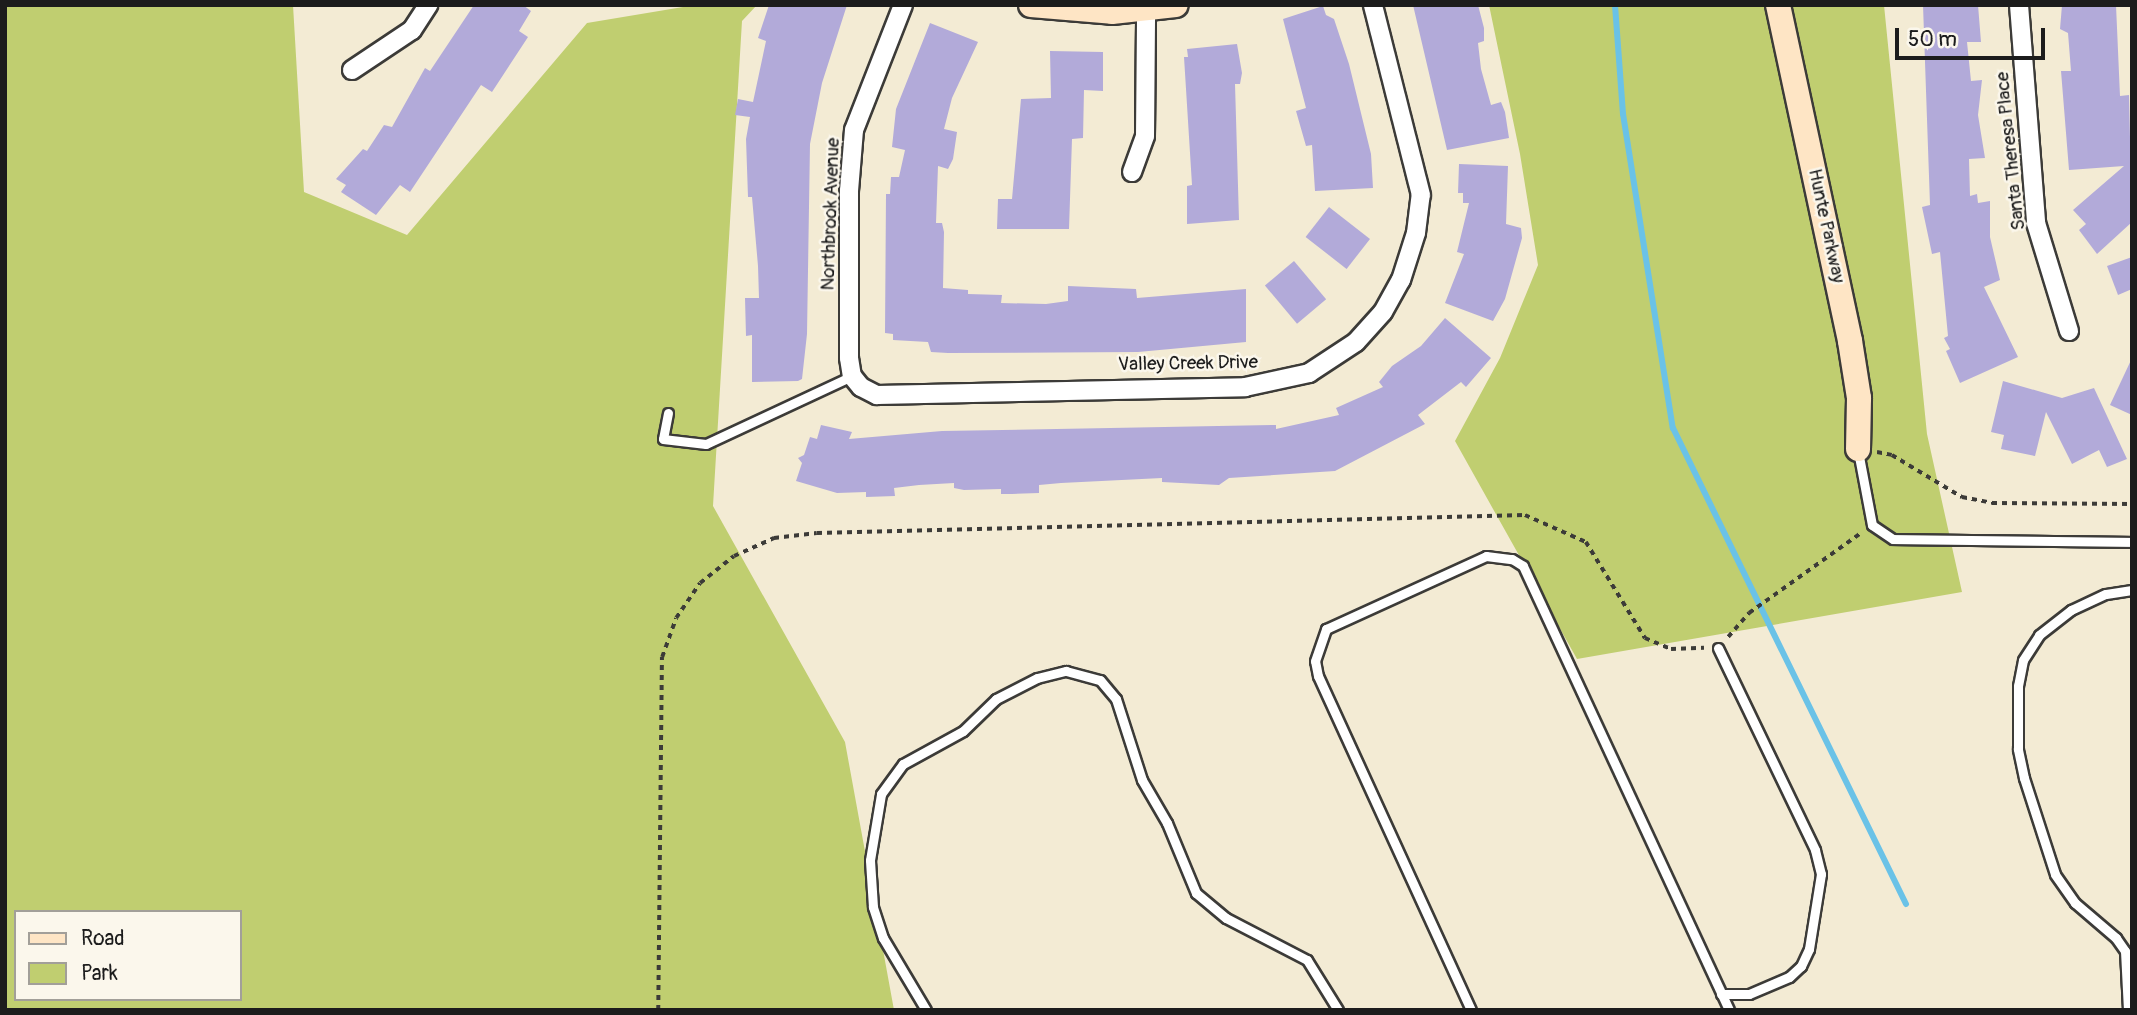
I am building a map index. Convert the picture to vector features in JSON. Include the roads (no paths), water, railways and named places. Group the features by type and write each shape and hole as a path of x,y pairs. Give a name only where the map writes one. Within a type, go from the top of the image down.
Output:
{"street":[{"path":"352,70 412,30 428,5"},
{"name":"Northbrook Avenue","path":"857,382 849,191 854,130 903,5"},
{"path":"1031,5 1079,12 1146,10 1176,5"},
{"name":"Valley Creek Drive","path":"857,382 877,395 1245,387 1309,373 1356,342 1383,312 1401,280 1416,233 1421,195 1373,5"},
{"name":"Hunte Parkway","path":"1779,5 1850,341 1859,398 1858,449"},
{"name":"Santa Theresa Place","path":"2019,5 2036,223 2069,331"},
{"path":"1132,172 1145,136 1146,10"}],"lane":[{"path":"668,413 663,439 706,444 857,382"},
{"path":"1858,449 1857,462 1872,525 1893,539 1911,542 2132,542"},
{"path":"1471,1010 1318,676 1315,661 1326,629 1486,556 1512,559 1523,566 1729,1010"},
{"path":"2128,1010 2125,951 2116,938 2075,903 2055,874 2024,778 2018,749 2018,686 2022,660 2039,635 2071,610 2106,594 2132,590"},
{"path":"1718,648 1815,850 1821,874 1809,949 1801,966 1789,977 1749,994 1721,994"},
{"path":"926,1010 883,938 873,907 870,860 881,794 904,764 962,731 996,699 1037,678 1066,671 1100,680 1116,699 1142,780 1167,823 1196,892 1226,918 1307,960 1338,1010"}],"waterway":[{"path":"1615,5 1623,114 1673,428 1906,904"}]}
